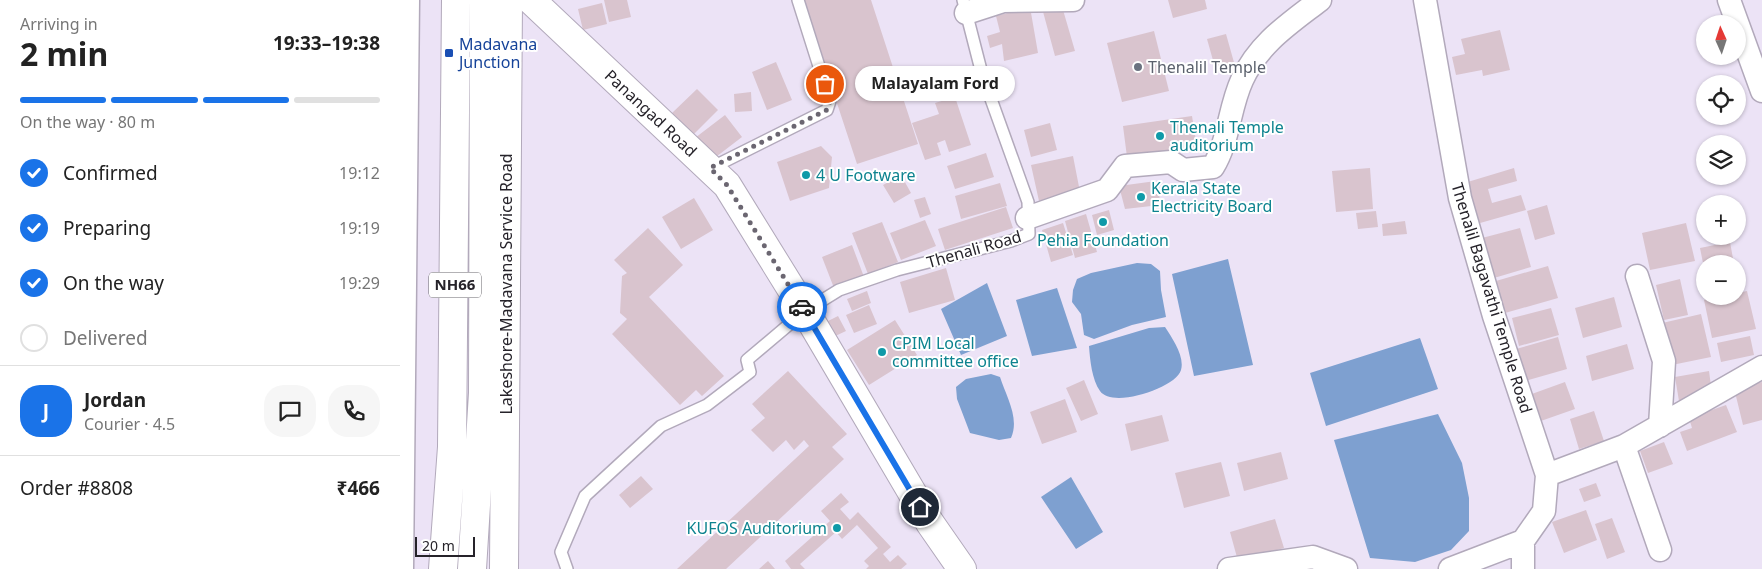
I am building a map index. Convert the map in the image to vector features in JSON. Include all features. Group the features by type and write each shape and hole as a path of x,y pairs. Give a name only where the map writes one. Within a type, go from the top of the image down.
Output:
{"main road":[{"name":"NH66","path":"443,569 452,437 456,0"},
{"name":"NH66","path":"472,569 482,393 484,0"},
{"name":"Lakeshore-Madavana Service Road","path":"504,569 508,0"},
{"name":"Panangad Road","path":"531,0 727,185 805,311 930,523 962,569"}],"street":[{"path":"402,569 408,0"},
{"path":"964,6 1003,1 1073,0"},
{"path":"1028,218 1107,190 1125,166 1171,162 1183,170 1213,168 1220,155 1242,80 1266,42 1320,0"},
{"name":"Thenalil Bagavathi Temple Road","path":"1425,0 1460,198 1494,316 1547,475"},
{"path":"1729,0 1762,91"},
{"path":"1637,276 1664,361 1660,426"},
{"path":"1450,569 1523,541 1544,512 1547,475 1624,446 1762,367"},
{"path":"1624,446 1660,550"},
{"path":"1523,541 1523,569"},
{"path":"1229,569 1313,557 1346,569"}],"lane":[{"path":"710,168 827,110 830,101 798,0"},
{"name":"Thenali Road","path":"805,311 839,290 897,270 1011,241 1029,234 1028,202 982,74 964,6"},
{"path":"567,569 561,552 584,496 661,426 708,405 750,372 747,360 805,311"}],"water":[{"path":"1228,259 1253,365 1194,376 1172,274"},
{"path":"1137,263 1151,264 1160,271 1166,317 1132,325 1094,339 1084,335 1081,314 1072,302 1073,290 1077,279 1091,273"},
{"path":"987,283 1007,336 961,355 941,309"},
{"path":"1057,288 1077,348 1032,356 1016,300"},
{"path":"1165,327 1177,347 1181,359 1181,370 1177,377 1156,389 1130,397 1117,398 1107,396 1100,391 1093,376 1089,346 1149,328"},
{"path":"1420,338 1438,389 1326,426 1310,373"},
{"path":"991,374 1000,377 1011,407 1014,423 1011,438 999,440 970,433 957,399 956,387 966,379"},
{"path":"1438,414 1462,463 1469,498 1469,531 1451,550 1415,562 1370,558 1334,440"},
{"path":"1071,477 1103,532 1076,549 1041,497"}],"building":[{"path":"604,0 627,0 631,17 609,22"},
{"path":"803,0 871,0 918,144 857,164"},
{"path":"1168,0 1205,0 1207,9 1173,18"},
{"path":"602,3 607,24 583,30 578,9"},
{"path":"1061,3 1075,51 1055,56 1042,8"},
{"path":"1030,7 1038,53 1004,61 1002,44 990,48 987,36 1000,32 996,16"},
{"path":"1500,30 1510,70 1483,76 1482,70 1456,75 1452,57 1465,54 1461,39"},
{"name":"Thenalil Temple","path":"1154,31 1169,91 1122,102 1107,43"},
{"path":"1226,34 1235,66 1216,71 1207,39"},
{"path":"776,62 792,100 767,110 752,72"},
{"path":"697,89 718,110 693,135 672,113"},
{"path":"751,92 752,111 735,112 734,94"},
{"path":"955,97 971,145 949,152 945,140 937,143 941,155 925,160 912,123 939,114 935,103"},
{"path":"725,115 742,137 708,163 691,141"},
{"name":"Thenali Temple auditorium","path":"1192,116 1197,147 1127,157 1123,126"},
{"path":"1050,123 1057,150 1031,157 1024,130"},
{"name":"4 U Footware","path":"821,146 832,157 829,188 790,201 777,162"},
{"path":"986,153 994,177 955,189 947,166"},
{"path":"1073,156 1080,192 1039,201 1031,165"},
{"path":"1370,168 1373,209 1336,212 1332,171"},
{"path":"1514,168 1517,181 1488,189 1492,203 1521,195 1526,210 1473,225 1461,184"},
{"path":"901,175 911,193 894,203 883,185"},
{"name":"Kerala State Electricity Board","path":"1156,181 1160,205 1125,209 1119,186"},
{"path":"1000,183 1007,206 961,219 955,196"},
{"path":"925,197 931,214 920,218 914,200"},
{"path":"694,198 713,230 681,249 662,217"},
{"path":"1547,205 1555,234 1535,240 1527,211"},
{"path":"1006,207 1013,228 945,250 938,229"},
{"name":"Pehia Foundation","path":"1109,210 1114,230 1097,235 1092,215"},
{"path":"1376,211 1378,227 1358,229 1356,213"},
{"path":"1086,214 1097,252 1075,258 1065,221"},
{"path":"925,220 936,246 901,260 890,233"},
{"path":"1405,221 1407,234 1383,236 1382,224"},
{"path":"882,222 898,262 868,274 852,233"},
{"path":"1063,223 1073,255 1051,262 1042,230"},
{"path":"1686,223 1695,261 1650,270 1642,233"},
{"path":"648,228 683,265 649,297 724,376 702,396 696,390 680,405 612,334 627,319 620,313 622,276 627,273 614,260"},
{"path":"1520,228 1531,267 1494,278 1482,238"},
{"path":"852,245 864,277 834,288 822,257"},
{"path":"1715,245 1731,245 1732,255 1701,255 1700,248"},
{"path":"1548,266 1558,298 1498,315 1489,283"},
{"path":"946,268 955,300 909,313 900,282"},
{"path":"1680,279 1688,315 1664,320 1656,285"},
{"path":"867,291 871,303 852,311 847,299"},
{"path":"1746,291 1756,329 1712,338 1705,305 1746,305"},
{"path":"1614,297 1622,327 1583,338 1575,308"},
{"path":"869,305 877,324 854,333 846,315"},
{"path":"1551,308 1559,335 1519,346 1512,318"},
{"path":"1701,314 1711,357 1667,366 1658,324"},
{"path":"838,316 846,331 831,338 824,323"},
{"name":"CPIM Local committee office","path":"895,320 917,355 869,385 847,350"},
{"path":"1750,336 1754,355 1721,362 1717,343"},
{"path":"1558,337 1567,369 1525,381 1516,349"},
{"path":"1627,344 1634,369 1592,381 1586,356"},
{"path":"788,371 847,434 832,447 844,459 726,569 677,569 809,446 804,440 794,450 786,440 773,452 751,430 765,418 752,404"},
{"path":"1709,371 1711,386 1701,388 1697,398 1679,401 1675,377"},
{"path":"1084,380 1098,414 1081,421 1066,388"},
{"path":"1565,382 1575,409 1538,422 1529,395"},
{"path":"1762,382 1762,420 1743,425 1734,388"},
{"path":"1065,399 1077,432 1042,444 1030,412"},
{"path":"1726,405 1737,432 1687,451 1680,432 1692,428 1689,418"},
{"path":"1594,411 1604,441 1579,449 1570,419"},
{"path":"1162,415 1169,441 1131,451 1125,424"},
{"path":"1664,442 1673,464 1648,473 1640,451"},
{"path":"1281,452 1288,479 1244,491 1237,463"},
{"path":"1221,462 1230,496 1184,508 1175,473"},
{"path":"641,476 653,489 630,508 619,495"},
{"path":"1596,483 1601,496 1584,502 1579,489"},
{"name":"KUFOS Auditorium","path":"841,493 849,502 840,509 850,520 858,512 891,547 883,554 890,562 898,555 907,564 901,569 866,569 869,566 864,561 878,548 857,525 842,539 836,532 800,564 805,569 791,569 785,561 830,521 821,511"},
{"path":"1586,510 1597,540 1564,553 1552,522"},
{"path":"1612,518 1625,552 1607,559 1595,524"},
{"path":"1275,519 1284,548 1238,561 1230,532"},
{"name":"KUFOS Auditorium","path":"768,561 775,569 759,569"}],"way so far":[{"path":"802,307 727,185 710,168 734,158 827,110 830,101 825,84"}],"place":[{"name":"Madavana Junction","path":"449,53"},
{"name":"Thenalil Temple","path":"1138,67"},
{"name":"Malayalam Ford","path":"825,84"},
{"name":"Thenali Temple auditorium","path":"1160,136"},
{"name":"4 U Footware","path":"806,175"},
{"name":"Kerala State Electricity Board","path":"1141,197"},
{"name":"Pehia Foundation","path":"1103,222"},
{"name":"CPIM Local committee office","path":"882,352"},
{"name":"KUFOS Auditorium","path":"837,528"}],"route":[{"path":"802,307 920,507"}]}
